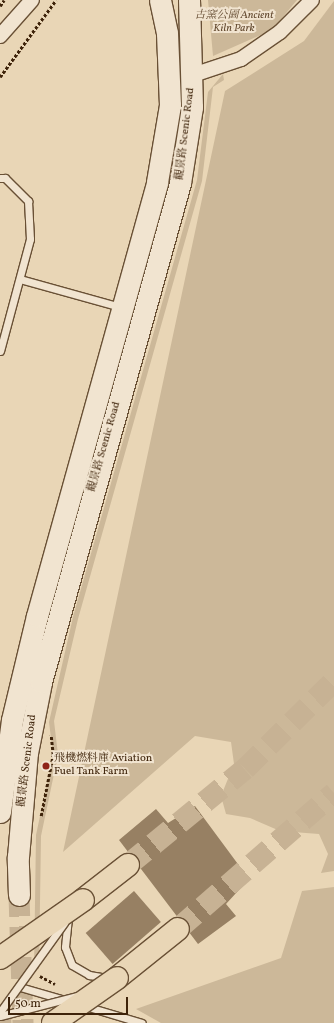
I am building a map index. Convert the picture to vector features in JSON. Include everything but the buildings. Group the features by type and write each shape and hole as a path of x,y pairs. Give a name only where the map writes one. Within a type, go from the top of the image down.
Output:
{"highway":[{"path":"0,958 83,900 128,865"},
{"path":"52,1023 110,984 178,929"}],"main road":[{"name":"觀景路 Scenic Road","path":"0,812 11,727 35,623 157,182 170,105 166,33 160,0"},
{"name":"觀景路 Scenic Road","path":"19,895 18,857 32,722 56,618 180,183 192,75 189,0"}],"street":[{"path":"0,36 32,0"},
{"path":"192,75 240,59 280,32 312,0"}],"lane":[{"path":"0,178 5,178 28,201 30,239 0,351"},
{"path":"20,279 123,308"},
{"path":"0,1012 68,918 83,900"},
{"path":"68,918 65,947 72,965 89,975 110,984"},
{"path":"0,1016 110,984"},
{"path":"20,987 142,1023"}],"path":[{"path":"0,6 4,0"},
{"path":"0,77 56,0"},
{"name":"觀景路 Scenic Road","path":"40,822 54,755 50,728"},
{"path":"42,979 55,984"}],"green space":[{"name":"古窯公園 Ancient Kiln Park","path":"208,0 297,0 272,30 213,56"},
{"path":"334,1 334,871 321,873 328,854 319,834 280,831 250,818 226,814 221,796 234,764 231,742 195,736 63,852 225,91 304,41"},
{"path":"223,74 224,80 213,87 202,181 78,619 54,721 58,755 41,836 39,969 34,970 36,835 53,755 49,722 73,617 197,180 208,92"},
{"path":"334,887 334,1023 161,1023 136,1009 281,958 302,891"}],"tunnel":[{"path":"128,865 245,769 334,681"},
{"path":"178,929 334,793"},
{"path":"19,895 23,1023"},
{"path":"0,1005 1,1023"}],"place":[{"name":"飛機燃料庫 Aviation Fuel Tank Farm","path":"46,766"}]}
